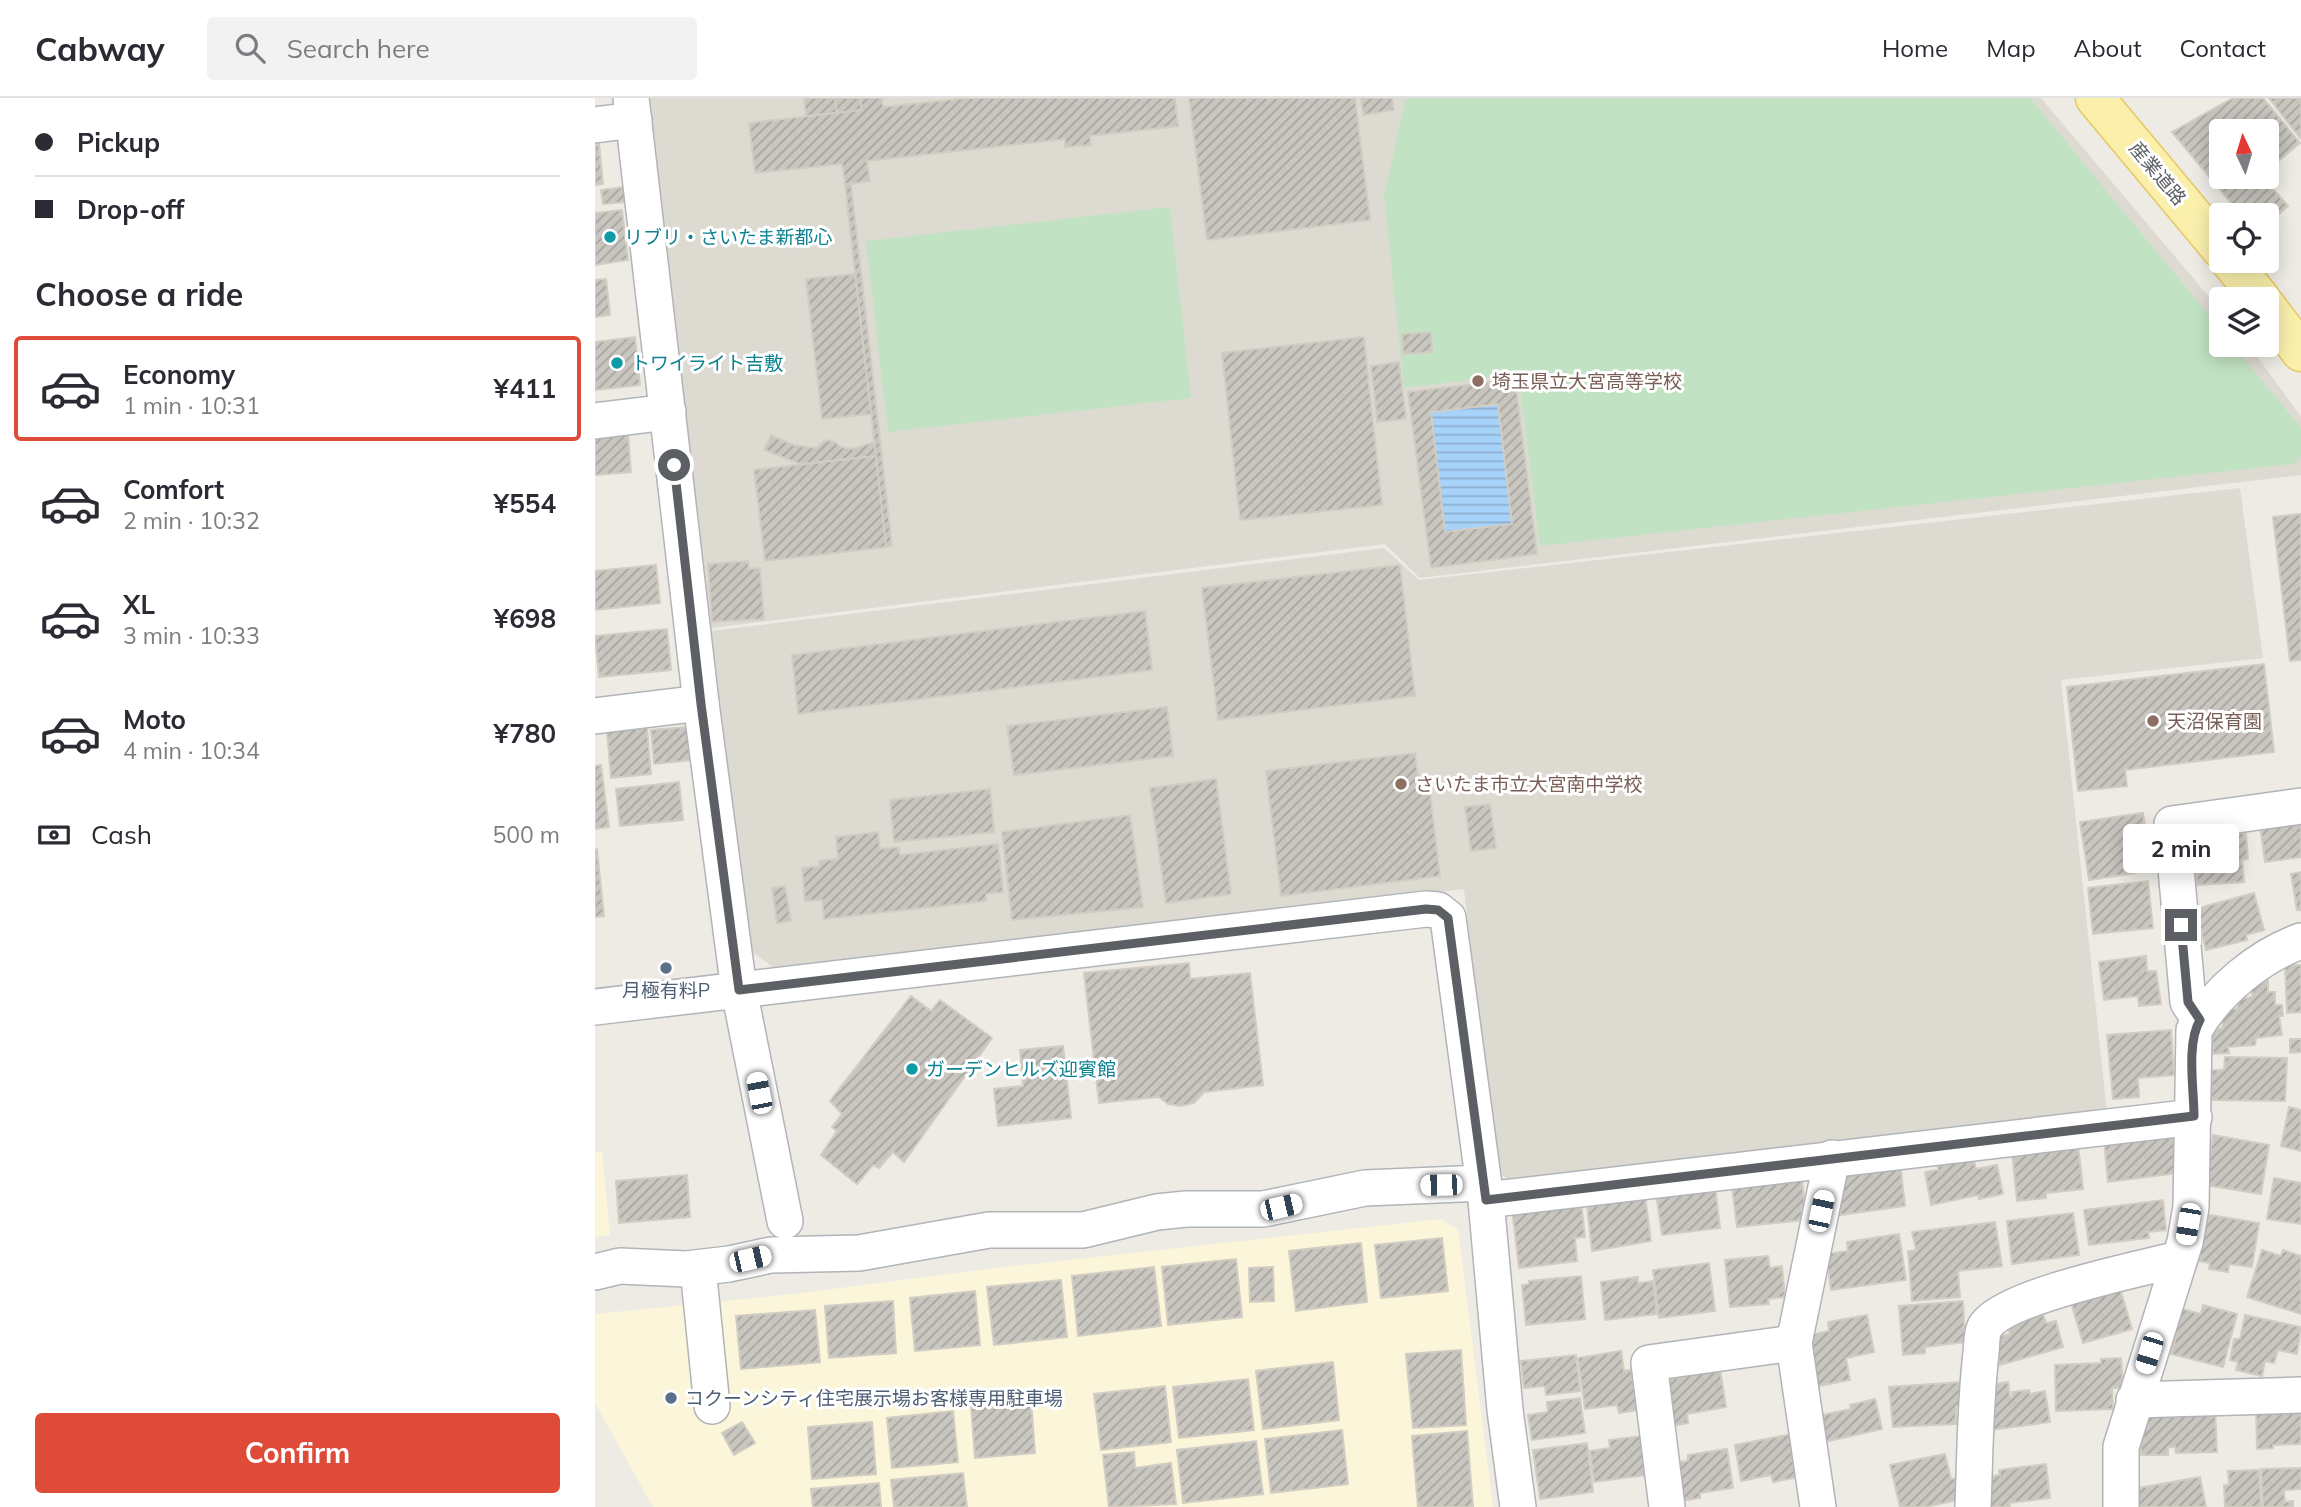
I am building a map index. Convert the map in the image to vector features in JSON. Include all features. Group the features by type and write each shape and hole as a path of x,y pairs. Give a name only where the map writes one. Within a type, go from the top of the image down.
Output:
{"main road":[{"name":"産業道路","path":"2095,98 2209,235"},
{"path":"2240,273 2251,287"},
{"path":"2279,323 2301,352"}],"street":[{"path":"595,125 633,109 701,704 739,990 785,1221"},
{"path":"595,421 668,412"},
{"path":"595,716 701,704"},
{"path":"2200,1020 2188,1002 2172,824 2301,806"},
{"path":"595,1007 1412,910 1438,910 1448,918 1485,1191 1505,1410 1518,1507"},
{"path":"2121,1507 2121,1447 2185,1242 2191,1207 2194,1030 2232,984 2254,965 2276,951 2301,941"},
{"path":"595,1272 620,1266 655,1269 698,1268 771,1255 859,1254 989,1230 1083,1230 1157,1212 1186,1209 1263,1209 1365,1188 1485,1191 1832,1158 2194,1116"},
{"path":"1818,1507 1794,1343 1832,1158"},
{"path":"1973,1507 1978,1377 1984,1329 1995,1315 2072,1287 2179,1259"},
{"path":"698,1268 712,1406"},
{"path":"595,1294 638,1281 655,1269"},
{"path":"1667,1507 1649,1363 1794,1343"},
{"path":"2134,1400 2301,1395"}],"shaded area":[{"name":"埼玉県立大宮高等学校","path":"647,98 2041,98 2209,297 2209,357 2258,357 2301,417 2301,475 1420,578 1385,544 711,628"},
{"name":"さいたま市立大宮南中学校","path":"2240,488 2263,658 2061,680 2107,1113 1514,1184 1497,1171 1464,889 773,967 751,951 711,631 1384,548 1419,580"},
{"path":"602,1151 610,1235 595,1237 595,1152"},
{"path":"1441,1219 1458,1230 1493,1507 653,1507 595,1403 595,1314 793,1294 995,1268"}],"green space":[{"path":"1408,98 2030,98 2209,315 2209,357 2243,357 2301,428 2301,457 2293,464 1540,546 1518,374 1404,388 1384,195"},
{"path":"1170,207 1191,398 888,432 866,241"}],"water":[{"path":"1498,405 1512,524 1445,532 1431,412"}],"building":[{"path":"804,98 835,98 837,113 806,116"},
{"path":"835,98 860,98 862,110 837,113"},
{"path":"860,98 882,98 883,107 968,98 1175,98 1178,126 1090,136 1091,145 1065,147 1065,139 867,161 870,181 851,184 845,184 842,164 755,173 749,123 862,110"},
{"path":"1189,98 1355,98 1370,220 1207,240"},
{"path":"1361,98 1392,98 1394,110 1363,115"},
{"path":"2233,98 2263,98 2300,143 2279,160 2279,119 2209,119 2209,177 2172,132"},
{"path":"2269,98 2301,98 2300,138"},
{"path":"599,144 603,184 595,185 595,145"},
{"path":"845,184 851,184 892,546 886,547"},
{"path":"624,187 626,202 603,204 601,190"},
{"path":"2219,189 2273,189 2288,206 2279,214 2279,203 2231,203"},
{"name":"リブリ・さいたま新都心","path":"622,210 628,260 595,265 595,213"},
{"path":"855,274 871,414 822,419 806,279"},
{"path":"606,279 610,315 595,317 595,280"},
{"path":"1431,332 1432,352 1403,354 1402,334"},
{"name":"トワイライト吉敷","path":"635,337 640,385 595,390 595,342"},
{"path":"1364,337 1382,505 1240,520 1222,353"},
{"path":"1399,362 1406,419 1377,422 1371,366"},
{"path":"1515,379 1537,554 1431,568 1408,392","holes":["1498,404 1512,524 1445,532 1431,412"]},
{"path":"628,435 631,472 595,475 595,437"},
{"path":"771,435 793,445 816,448 826,440 853,449 874,442 876,456 800,464 764,450"},
{"path":"876,456 886,547 765,561 754,470"},
{"path":"2301,514 2301,660 2290,661 2273,517"},
{"path":"748,561 749,569 760,568 764,619 712,622 708,564"},
{"path":"656,565 660,603 595,610 595,571"},
{"path":"1400,565 1415,696 1218,720 1202,588"},
{"path":"1145,611 1152,670 798,714 792,655"},
{"path":"667,629 671,670 599,677 595,636"},
{"path":"2264,664 2274,752 2125,770 2127,786 2078,791 2067,687"},
{"path":"1167,707 1173,756 1014,775 1007,726"},
{"path":"647,727 651,774 611,778 607,731"},
{"path":"687,727 691,760 654,764 651,730"},
{"path":"1415,753 1418,776 1428,775 1440,876 1281,896 1266,771"},
{"path":"601,765 609,827 595,829 595,766"},
{"path":"1216,779 1231,894 1166,903 1150,788"},
{"path":"679,782 683,820 620,826 616,789"},
{"path":"990,789 994,832 894,842 890,800"},
{"path":"1490,804 1496,848 1471,851 1465,807"},
{"path":"2143,813 2147,837 2131,840 2136,873 2089,880 2080,822"},
{"path":"1130,815 1143,907 1012,920 1002,832"},
{"path":"2301,820 2301,857 2265,862 2260,825"},
{"path":"878,832 880,849 899,847 900,855 998,844 1003,892 986,894 986,901 824,919 822,900 805,901 802,868 819,866 819,861 838,859 836,837"},
{"path":"2246,833 2248,859 2242,860 2244,882 2197,885 2194,836"},
{"path":"597,849 604,916 595,917 595,850"},
{"path":"2301,872 2301,910 2297,910 2291,874"},
{"path":"2148,881 2153,928 2093,934 2088,888"},
{"path":"785,886 791,921 777,923 772,888"},
{"path":"2254,893 2264,930 2246,935 2247,940 2206,950 2195,909"},
{"path":"2146,956 2147,971 2156,971 2161,1004 2139,1006 2138,996 2104,1000 2099,962"},
{"path":"1189,963 1190,979 1250,973 1263,1085 1204,1092 1194,1103 1181,1106 1168,1104 1159,1097 1099,1103 1084,973"},
{"path":"2285,965 2301,965 2301,1012 2287,1013"},
{"path":"2268,974 2268,992 2275,992 2275,1005 2282,1005 2283,1016 2279,1016 2282,1035 2256,1038 2255,1045 2228,1047 2229,1053 2213,1054 2212,1029 2223,1028 2221,1017 2228,1009 2237,1009 2240,999 2252,997 2252,986"},
{"name":"ガーデンヒルズ迎賓館","path":"911,996 931,1011 940,1000 992,1038 904,1162 893,1152 879,1168 873,1165 857,1184 821,1155 837,1131 832,1127 842,1114 830,1101"},
{"path":"2171,1030 2174,1075 2138,1078 2139,1097 2113,1099 2107,1035"},
{"path":"2290,1039 2301,1039 2301,1052 2290,1053"},
{"path":"1063,1046 1071,1118 998,1126 994,1089 1023,1086 1020,1050"},
{"path":"2225,1057 2287,1058 2285,1101 2211,1100 2212,1070 2224,1070"},
{"path":"2289,1107 2301,1110 2301,1151 2281,1146"},
{"path":"2173,1132 2179,1173 2108,1182 2104,1140"},
{"path":"2213,1135 2269,1145 2261,1194 2205,1185"},
{"path":"2078,1144 2083,1189 2046,1193 2046,1198 2017,1201 2012,1152"},
{"path":"1973,1156 1976,1169 1997,1165 2003,1194 1979,1199 1978,1195 1931,1205 1925,1172 1938,1170 1938,1166 1945,1165 1944,1162"},
{"path":"1900,1162 1905,1206 1840,1215 1834,1175"},
{"path":"687,1175 690,1217 619,1223 616,1181"},
{"path":"2274,1178 2301,1183 2301,1224 2267,1219"},
{"path":"1802,1179 1805,1207 1801,1208 1803,1220 1737,1227 1732,1187"},
{"path":"1715,1185 1720,1228 1662,1235 1656,1193"},
{"path":"1645,1196 1651,1241 1592,1251 1587,1206 1599,1205 1599,1201"},
{"path":"2163,1200 2166,1230 2148,1232 2149,1238 2089,1245 2084,1210"},
{"path":"1581,1201 1585,1237 1575,1238 1577,1261 1519,1268 1512,1209"},
{"path":"2073,1213 2079,1255 2012,1264 2007,1221"},
{"path":"2204,1214 2259,1223 2252,1267 2229,1264 2228,1272 2209,1269 2210,1263 2197,1261"},
{"path":"1995,1222 2002,1266 1958,1271 1960,1297 1912,1301 1908,1251 1916,1250 1912,1232"},
{"path":"1899,1234 1906,1280 1831,1290 1826,1254 1848,1251 1847,1242"},
{"path":"1442,1238 1448,1291 1381,1298 1375,1245"},
{"path":"1361,1243 1367,1302 1296,1311 1289,1251"},
{"path":"2262,1250 2281,1256 2283,1250 2301,1256 2301,1314 2247,1297"},
{"path":"1768,1256 1770,1268 1782,1266 1785,1297 1768,1299 1769,1304 1730,1307 1725,1260"},
{"path":"1236,1259 1242,1317 1168,1325 1162,1267"},
{"path":"1709,1263 1715,1311 1659,1318 1653,1270"},
{"path":"1154,1267 1161,1326 1078,1336 1072,1276"},
{"path":"1273,1267 1274,1301 1250,1302 1249,1268"},
{"path":"1581,1276 1585,1319 1526,1325 1522,1285 1529,1284 1529,1281"},
{"path":"1638,1277 1638,1283 1653,1281 1657,1314 1605,1320 1601,1282"},
{"path":"1061,1280 1067,1337 994,1345 987,1287"},
{"path":"2119,1285 2132,1329 2083,1343 2070,1299"},
{"path":"975,1291 980,1345 915,1351 910,1298"},
{"path":"893,1301 896,1353 829,1358 825,1306"},
{"path":"1963,1301 1965,1342 1925,1347 1925,1353 1903,1355 1899,1306"},
{"path":"2203,1305 2237,1314 2223,1367 2171,1354 2176,1337 2169,1335 2175,1307 2201,1314"},
{"path":"815,1310 820,1362 741,1369 736,1316"},
{"path":"2043,1314 2046,1323 2056,1321 2063,1347 2000,1365 1993,1338 2010,1334 2007,1324"},
{"path":"1867,1315 1874,1352 1846,1358 1850,1380 1814,1387 1805,1336 1829,1331 1828,1322"},
{"path":"2245,1315 2301,1327 2297,1354 2278,1350 2274,1363 2265,1361 2262,1376 2236,1370 2238,1362 2230,1360 2234,1339 2240,1339"},
{"path":"1461,1350 1466,1425 1413,1428 1406,1354"},
{"path":"1621,1351 1624,1371 1631,1370 1633,1383 1640,1382 1644,1409 1619,1413 1617,1405 1585,1409 1578,1358"},
{"path":"1576,1355 1580,1391 1546,1395 1545,1386 1524,1388 1521,1361"},
{"path":"2121,1358 2123,1388 2112,1388 2113,1409 2056,1411 2055,1365 2101,1363 2101,1359"},
{"path":"1333,1362 1339,1420 1263,1429 1256,1371"},
{"path":"1719,1363 1726,1407 1687,1414 1688,1423 1668,1427 1664,1380 1687,1376 1686,1368"},
{"path":"1248,1379 1254,1430 1179,1438 1173,1387"},
{"path":"1961,1382 1962,1406 1956,1406 1956,1424 1893,1427 1889,1387"},
{"path":"2008,1382 2010,1397 2013,1396 2012,1392 2029,1390 2030,1394 2045,1391 2050,1422 1991,1430 1984,1386"},
{"path":"1165,1386 1171,1442 1101,1450 1094,1394"},
{"path":"1580,1398 1585,1433 1532,1440 1528,1415 1548,1412 1547,1402"},
{"path":"1875,1399 1882,1429 1824,1442 1818,1416 1851,1409 1850,1405"},
{"path":"1031,1400 1035,1453 975,1458 971,1406"},
{"path":"2301,1406 2301,1444 2273,1445 2273,1448 2257,1449 2256,1409"},
{"path":"2215,1410 2217,1452 2176,1453 2175,1447 2168,1447 2168,1455 2141,1455 2140,1417 2176,1417 2176,1411"},
{"path":"953,1411 958,1462 892,1468 887,1418"},
{"path":"742,1422 755,1443 734,1455 722,1433"},
{"path":"872,1422 876,1474 812,1479 808,1427"},
{"path":"1342,1430 1348,1484 1271,1493 1265,1439"},
{"path":"1467,1431 1473,1507 1418,1507 1412,1436"},
{"path":"1797,1433 1805,1476 1773,1482 1771,1475 1741,1481 1735,1445"},
{"path":"1642,1436 1647,1475 1594,1482 1590,1451 1610,1448 1609,1440"},
{"path":"1256,1441 1263,1494 1183,1503 1177,1450"},
{"path":"1587,1443 1593,1492 1540,1499 1533,1450"},
{"path":"1727,1449 1733,1488 1700,1493 1700,1498 1675,1502 1670,1463 1688,1461 1688,1455"},
{"path":"1134,1452 1135,1468 1171,1463 1176,1504 1109,1507 1103,1455"},
{"path":"1945,1454 1951,1479 1958,1478 1962,1499 1926,1507 1900,1507 1890,1465"},
{"path":"2046,1464 2050,1498 2009,1503 2010,1507 1985,1507 1981,1477 2000,1475 1999,1470"},
{"path":"2301,1468 2301,1489 2284,1490 2285,1502 2293,1501 2293,1507 2263,1507 2261,1469"},
{"path":"2259,1470 2261,1507 2225,1507 2224,1485 2229,1485 2228,1471"},
{"path":"963,1473 967,1507 894,1507 891,1480"},
{"path":"2200,1477 2206,1507 2131,1507 2127,1490"},
{"path":"879,1483 881,1507 813,1507 811,1489"}],"place":[{"name":"リブリ・さいたま新都心","path":"610,237"},
{"name":"トワイライト吉敷","path":"617,363"},
{"name":"埼玉県立大宮高等学校","path":"1478,381"},
{"name":"天沼保育園","path":"2153,721"},
{"name":"さいたま市立大宮南中学校","path":"1401,784"},
{"name":"月極有料P","path":"666,968"},
{"name":"ガーデンヒルズ迎賓館","path":"912,1069"},
{"name":"コクーンシティ住宅展示場お客様専用駐車場","path":"671,1398"}],"route":[{"path":"674,465 701,704 739,990 1426,909 1438,910 1448,918 1486,1200 2194,1116 2194,1030 2200,1020 2188,1002 2181,925"}]}
